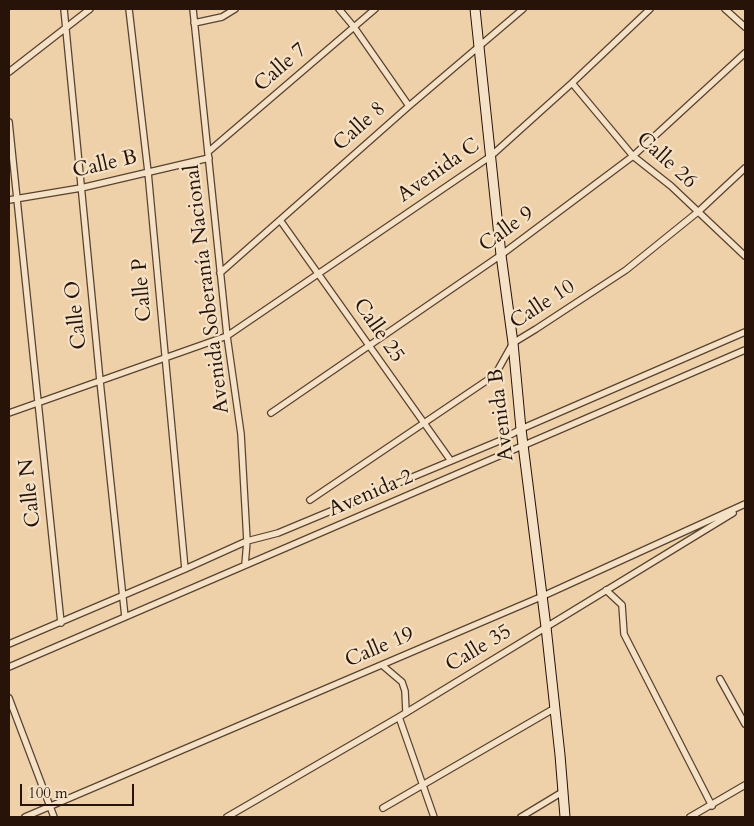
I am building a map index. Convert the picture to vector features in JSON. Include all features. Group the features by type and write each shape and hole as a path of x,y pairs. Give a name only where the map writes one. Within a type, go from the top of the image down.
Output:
{"street":[{"name":"Calle O","path":"64,9 125,617"},
{"path":"9,72 90,9"},
{"name":"Calle P","path":"129,9 148,172 185,569"},
{"name":"Avenida Soberanía Nacional","path":"193,9 227,336 241,434 247,540 245,565"},
{"path":"194,23 222,17 234,9"},
{"path":"339,9 354,27 409,106"},
{"name":"Calle 7","path":"208,155 375,9"},
{"name":"Avenida B","path":"475,9 521,429 543,596 564,791 565,817"},
{"name":"Calle 8","path":"220,273 522,9"},
{"name":"Avenida C","path":"9,413 227,336 491,156 650,9"},
{"path":"725,9 745,27"},
{"name":"Calle 9","path":"271,413 501,255 633,156 745,53"},
{"name":"Calle 26","path":"572,83 633,156 671,186 745,256"},
{"name":"Calle N","path":"9,122 61,623"},
{"name":"Calle B","path":"9,200 81,188 208,155"},
{"name":"Calle 10","path":"310,500 495,375 513,343 626,270 698,212 745,168"},
{"name":"Calle 25","path":"280,220 450,462"},
{"name":"Avenida 2","path":"9,644 185,569 247,540 278,533 450,462 499,441 521,429 745,332"},
{"name":"Avenida 2","path":"9,667 745,350"},
{"name":"Calle 19","path":"25,817 543,596 745,504"},
{"name":"Calle 35","path":"227,817 399,717 745,504"},
{"path":"606,590 622,605 624,634 712,806"},
{"path":"382,664 402,682 405,691 406,712"},
{"path":"720,679 745,724"},
{"path":"9,698 54,817"},
{"path":"384,808 555,708"},
{"path":"399,717 434,817"},
{"path":"690,817 745,786"},
{"path":"521,817 564,791"}]}
